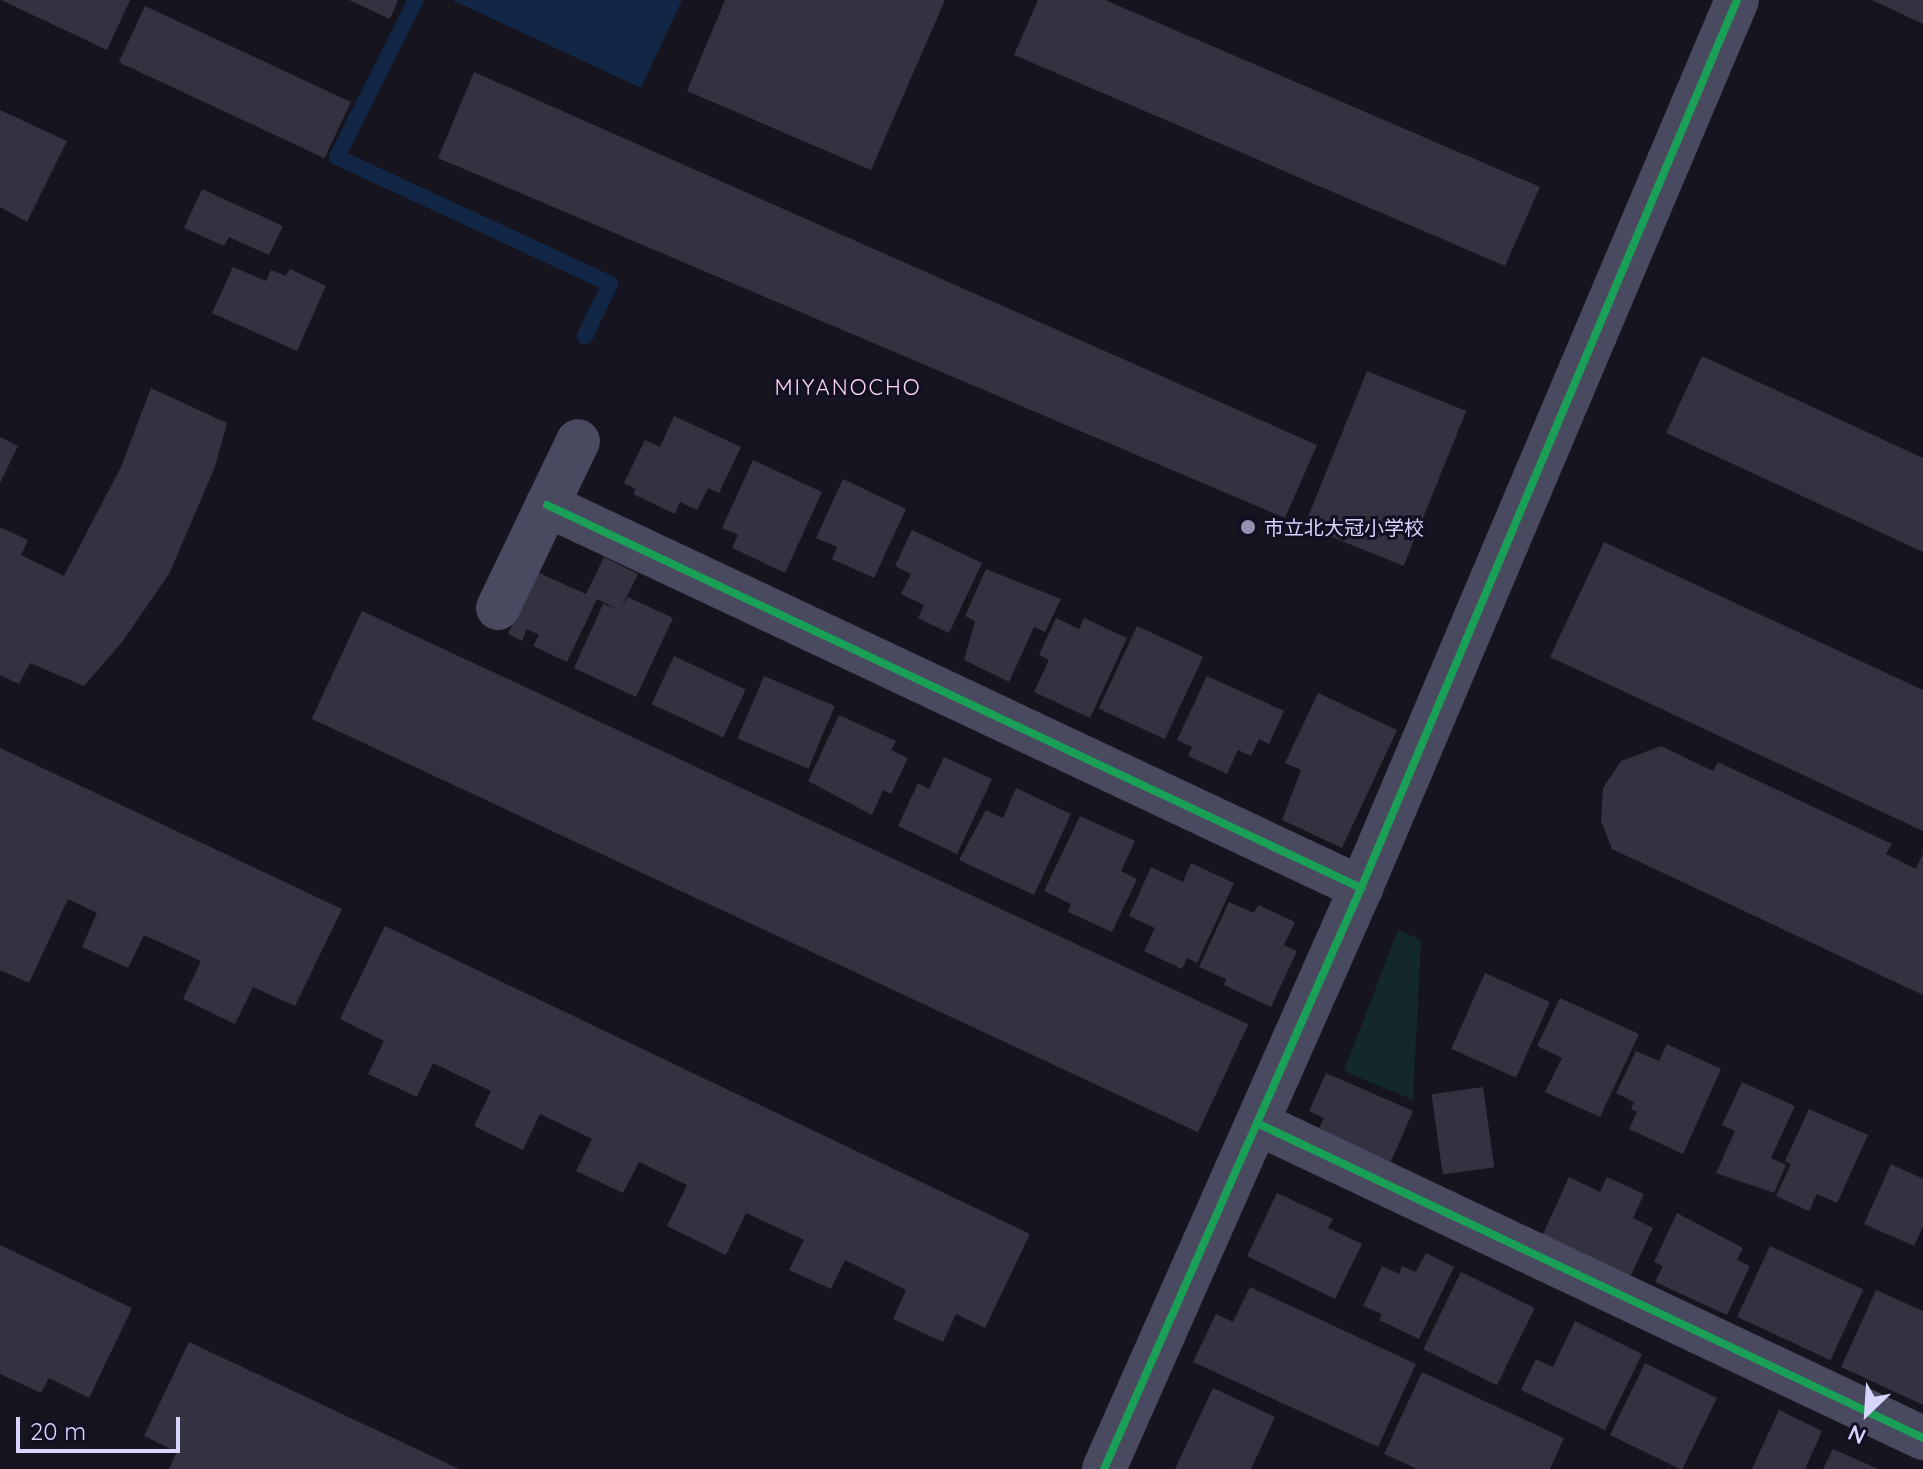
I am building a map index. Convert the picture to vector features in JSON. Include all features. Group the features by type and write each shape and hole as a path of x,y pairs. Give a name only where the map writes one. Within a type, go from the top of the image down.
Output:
{"street":[{"path":"1104,1469 1361,888 1737,0"},
{"path":"498,608 578,441"},
{"path":"547,505 1361,888"},
{"path":"1259,1124 1923,1438"}],"green space":[{"path":"1398,930 1421,940 1413,1100 1344,1071"}],"water":[{"path":"452,0 682,0 641,88"}],"building":[{"path":"1,0 130,0 107,50"},
{"path":"349,0 398,0 390,19"},
{"path":"725,0 945,0 871,170 687,91"},
{"path":"1038,0 1105,0 1540,187 1505,266 1014,55"},
{"path":"1872,0 1923,0 1923,24"},
{"path":"145,6 351,102 325,158 119,62"},
{"path":"474,72 1317,445 1285,518 438,158"},
{"path":"0,110 67,141 27,222 0,207"},
{"path":"202,189 283,226 269,255 229,237 224,246 184,228"},
{"path":"233,267 266,281 271,270 286,276 290,269 326,286 297,351 212,313"},
{"path":"1702,356 1923,458 1923,552 1666,433"},
{"path":"1367,371 1466,411 1404,566 1304,526"},
{"path":"151,388 227,423 215,467 169,574 122,642 84,686 30,663 19,684 0,675 0,527 28,540 21,555 64,576 121,467"},
{"path":"674,416 741,447 719,493 708,488 697,510 680,502 675,514 633,494 636,489 624,483 645,440 660,447"},
{"path":"0,437 18,446 0,483"},
{"path":"753,460 822,492 785,573 732,548 738,535 722,528"},
{"path":"843,479 906,509 874,578 832,559 837,547 816,538"},
{"path":"912,530 982,563 949,633 918,618 924,605 901,594 911,574 895,566"},
{"path":"1604,542 1923,690 1923,831 1550,657"},
{"path":"604,557 638,574 620,611 628,597 673,618 636,697 574,668 603,604 617,609 597,599 567,662 533,646 539,635 527,629 522,641 508,634 537,572 586,594"},
{"path":"986,569 1061,599 1045,632 1034,627 1009,682 964,660 975,621 965,616"},
{"path":"362,611 1248,1024 1198,1132 312,719"},
{"path":"1056,618 1079,629 1084,618 1127,638 1090,718 1034,692 1049,660 1039,655"},
{"path":"1137,626 1203,657 1165,739 1099,708"},
{"path":"674,656 746,689 723,737 652,704"},
{"path":"764,676 835,706 808,769 737,739"},
{"path":"1207,676 1284,711 1269,744 1259,739 1251,756 1238,750 1227,774 1188,756 1192,747 1177,740"},
{"path":"1318,693 1397,730 1342,848 1282,820 1301,770 1285,763"},
{"path":"839,715 896,741 891,750 908,758 891,794 883,790 872,815 808,781"},
{"path":"1661,746 1713,771 1718,762 1892,844 1886,854 1916,869 1923,853 1923,995 1612,849 1601,821 1603,788 1621,761"},
{"path":"0,748 342,909 295,1006 253,987 235,1024 183,999 201,961 144,935 128,968 82,947 97,913 68,899 29,983 0,970"},
{"path":"944,757 992,779 957,854 898,826 918,783 929,789"},
{"path":"1016,788 1071,814 1034,895 959,860 986,810 1003,818"},
{"path":"1080,816 1135,841 1121,871 1137,879 1112,932 1068,912 1071,904 1044,891"},
{"path":"1191,863 1234,883 1197,963 1187,958 1182,969 1144,951 1155,928 1129,916 1151,867 1183,882"},
{"path":"1229,902 1254,913 1258,905 1295,922 1284,945 1297,951 1271,1007 1224,985 1226,979 1199,967"},
{"path":"385,926 1030,1234 985,1328 956,1314 943,1342 893,1319 906,1290 845,1260 831,1289 789,1270 804,1240 746,1213 726,1255 667,1226 687,1185 639,1162 623,1193 576,1171 592,1139 540,1114 523,1150 474,1126 491,1091 433,1063 417,1097 368,1074 384,1041 340,1019"},
{"path":"1485,973 1550,1002 1516,1078 1451,1049"},
{"path":"1560,998 1639,1034 1600,1117 1545,1092 1562,1058 1537,1046"},
{"path":"1667,1044 1721,1069 1683,1154 1629,1129 1637,1112 1631,1109 1634,1102 1616,1093 1636,1051 1659,1061"},
{"path":"1326,1073 1413,1111 1389,1166 1318,1130 1324,1118 1309,1111"},
{"path":"1742,1082 1795,1106 1771,1158 1786,1165 1774,1193 1716,1173 1735,1131 1722,1125"},
{"path":"1483,1087 1494,1167 1443,1174 1432,1094"},
{"path":"1809,1109 1868,1135 1837,1203 1817,1194 1809,1211 1776,1196 1791,1164 1785,1161"},
{"path":"1891,1164 1923,1179 1923,1226 1914,1246 1864,1224"},
{"path":"1569,1177 1600,1192 1607,1177 1644,1194 1633,1218 1653,1228 1630,1277 1542,1236"},
{"path":"1277,1193 1333,1219 1328,1228 1362,1244 1335,1299 1247,1256"},
{"path":"1677,1213 1743,1248 1737,1260 1750,1266 1727,1315 1655,1282 1663,1266 1654,1262"},
{"path":"0,1245 132,1308 89,1398 49,1378 41,1393 0,1374"},
{"path":"1770,1246 1863,1290 1830,1360 1737,1317"},
{"path":"1426,1253 1454,1267 1419,1339 1379,1320 1382,1314 1363,1306 1382,1266 1399,1274 1402,1266 1416,1272"},
{"path":"1461,1272 1535,1308 1497,1385 1423,1349"},
{"path":"1250,1287 1416,1364 1378,1447 1193,1362 1216,1314 1233,1322"},
{"path":"1876,1290 1923,1311 1923,1405 1841,1367"},
{"path":"1575,1321 1642,1354 1605,1430 1521,1390 1536,1359 1553,1367"},
{"path":"189,1342 459,1469 169,1469 177,1452 144,1436"},
{"path":"1645,1363 1717,1398 1682,1469 1610,1435"},
{"path":"1422,1372 1564,1438 1550,1469 1417,1469 1384,1454"},
{"path":"1213,1388 1275,1417 1251,1469 1175,1469"},
{"path":"1779,1410 1822,1431 1805,1469 1752,1469"},
{"path":"1833,1449 1878,1469 1823,1469"}],"waterway":[{"path":"416,0 337,157 610,284 585,336"}],"cycle path":[{"path":"1104,1469 1361,888 1737,0"},
{"path":"547,505 1361,888"},
{"path":"1259,1124 1923,1438"}],"place":[{"name":"市立北大冠小学校","path":"1248,527"}],"district":[{"name":"MIYANOCHO","path":"848,388"}]}
